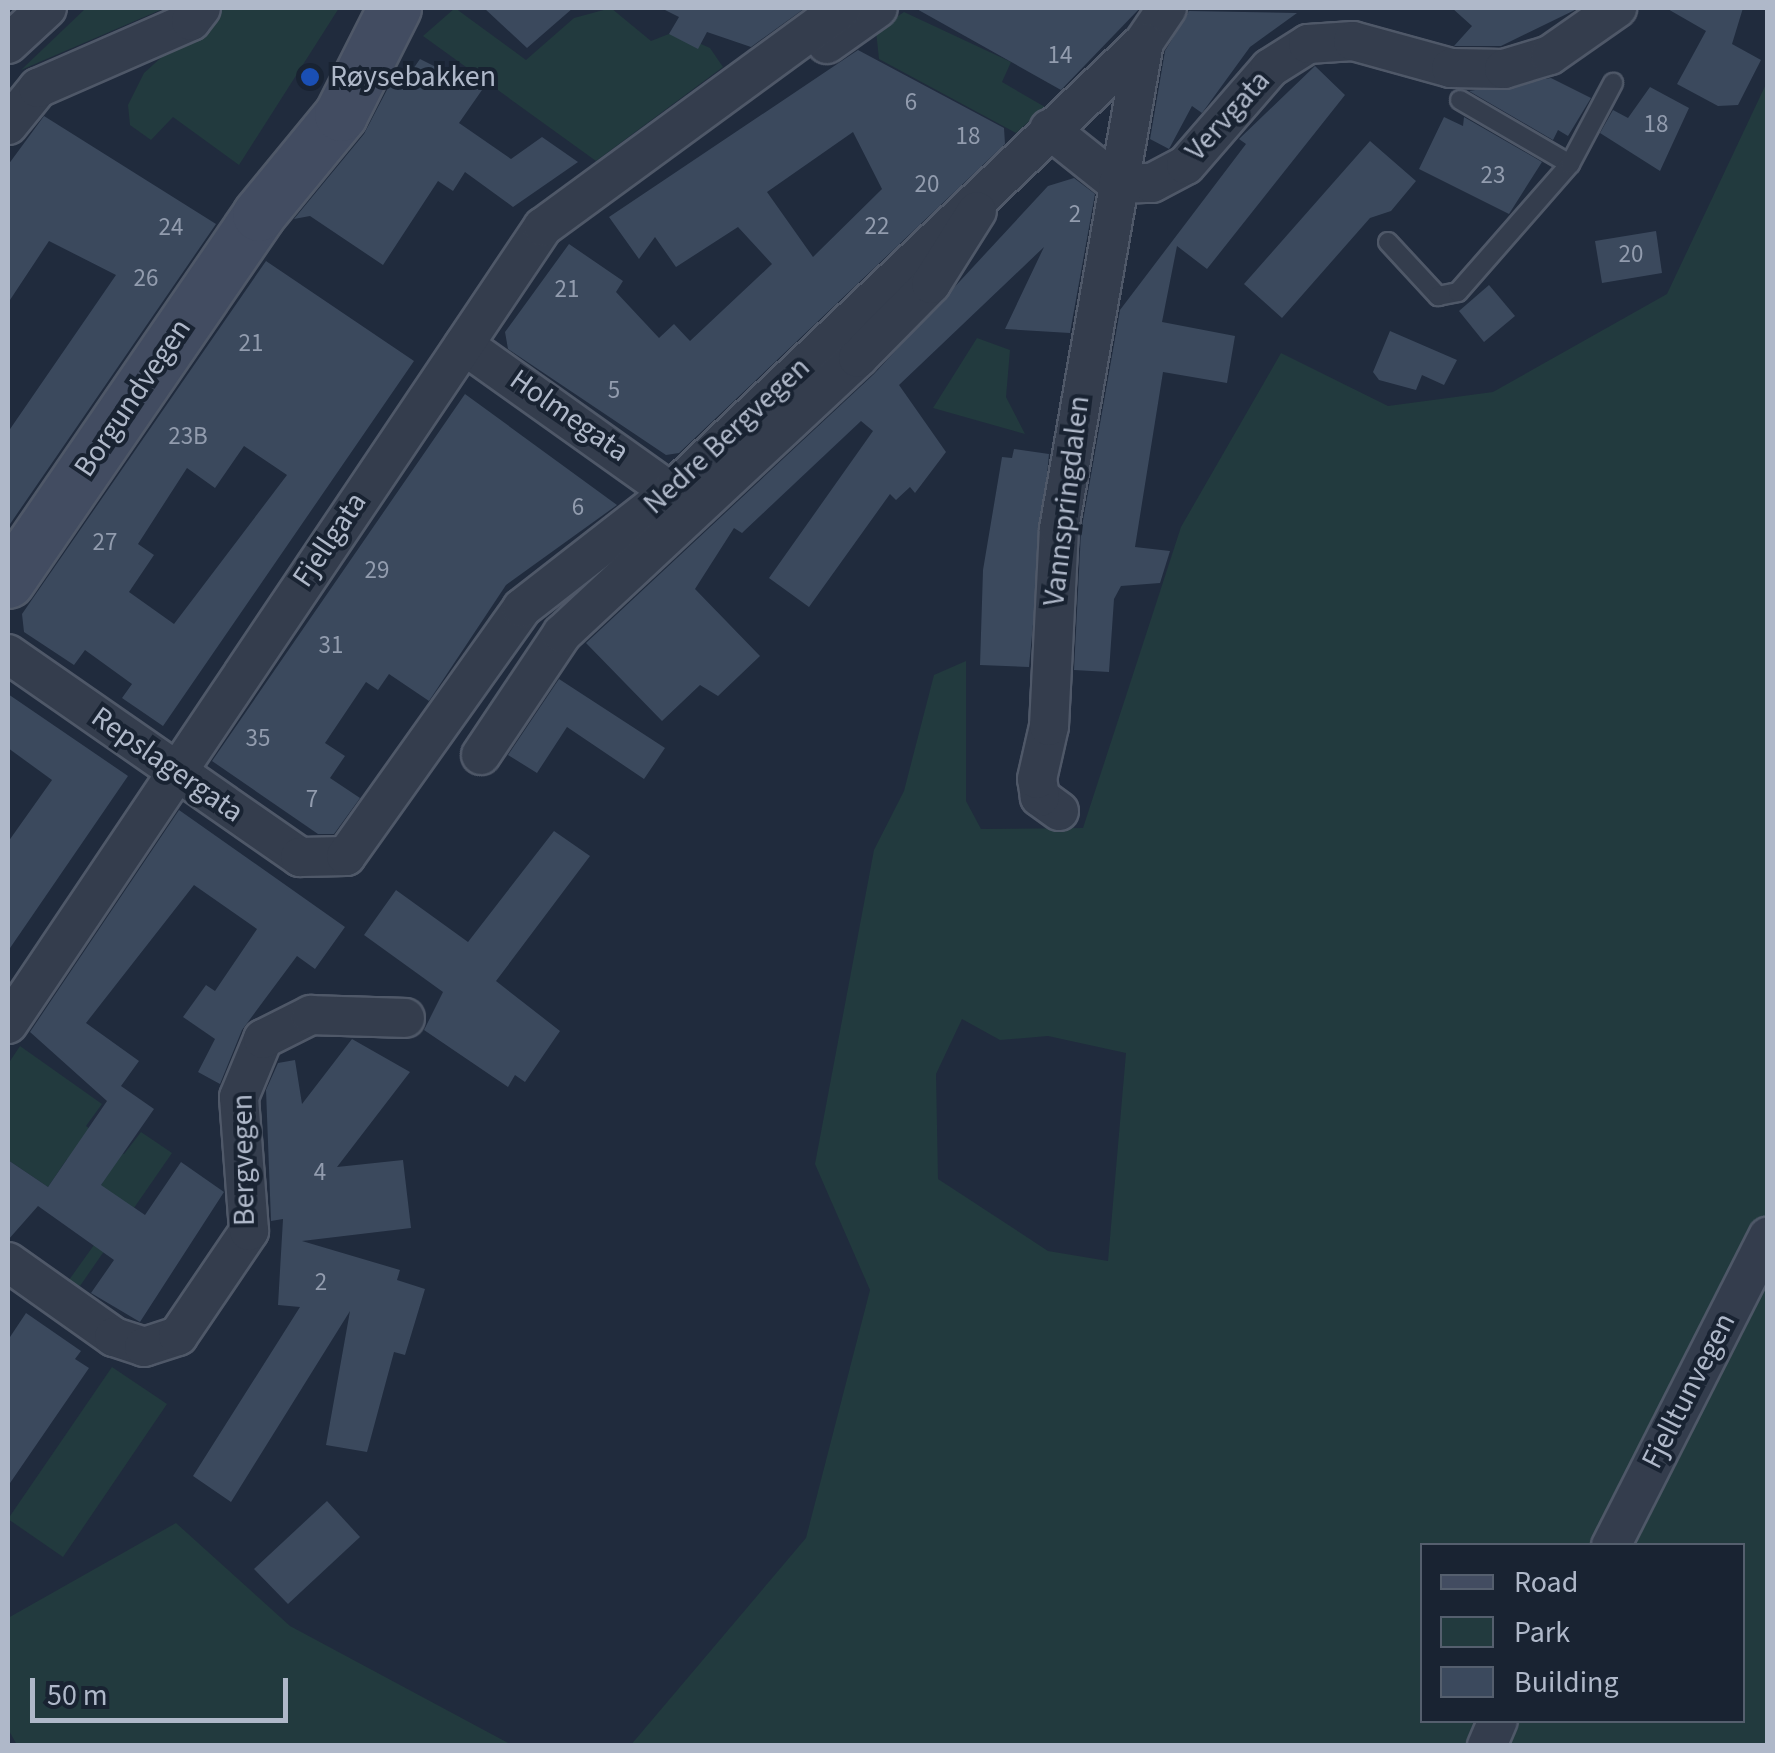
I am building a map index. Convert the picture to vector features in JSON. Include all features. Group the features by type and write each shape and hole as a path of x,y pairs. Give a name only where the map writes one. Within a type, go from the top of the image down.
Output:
{"main road":[{"name":"Borgundvegen","path":"258,215 289,137 374,8"},
{"name":"Borgundvegen","path":"8,582 258,215 341,114 395,8"}],"street":[{"path":"8,125 38,88 190,20 201,8"},
{"name":"Fjellgata","path":"710,111 765,89 878,8"},
{"name":"Nedre Bergvegen","path":"331,862 363,841 522,608 671,492 1155,26 1198,8"},
{"name":"Vervgata","path":"1118,184 1152,184 1186,165 1270,68 1308,44 1353,41 1395,52 1456,84 1530,63 1617,8"},
{"name":"Fjellgata","path":"8,1024 174,771 543,227 710,111 834,10"},
{"path":"8,44 36,11"},
{"path":"1050,129 1118,184 1155,26"},
{"name":"Vannspringdalen","path":"1059,811 1040,797 1037,780 1049,726 1054,577 1118,184"},
{"path":"481,755 562,634 931,284 964,242 982,194"},
{"name":"Holmegata","path":"464,345 671,492"},
{"name":"Repslagergata","path":"8,654 300,856 331,862"},
{"name":"Bergvegen","path":"8,1262 114,1337 163,1344 213,1296 249,1231 239,1098 263,1039 311,1015 405,1018"},
{"name":"Fjelltunvegen","path":"1613,1543 1768,1236"}],"lane":[{"path":"1456,84 1570,164"},
{"path":"1388,242 1438,296 1458,292 1570,164 1614,84"}],"green space":[{"path":"86,8 165,8 21,70"},
{"path":"216,8 339,8 239,165 173,117 151,140 130,125 128,105 144,73"},
{"path":"455,8 526,60 574,18 611,8 651,41 674,32 710,48 723,67 596,161 423,36"},
{"path":"904,12 1011,62 1002,82 1045,107 1016,133 879,59 876,31"},
{"path":"1767,82 1767,1745 630,1746 806,1538 870,1290 815,1164 874,850 904,791 934,675 966,661 966,801 981,829 1083,828 1181,527 1281,353 1388,406 1493,392 1667,294","holes":["962,1019 1000,1040 1048,1036 1126,1053 1108,1261 1048,1251 938,1179 936,1074"]},
{"path":"977,338 1010,350 1006,397 1025,434 933,408"},
{"path":"20,1046 102,1104 86,1126 124,1154 141,1132 172,1153 80,1286 69,1280 94,1245 73,1229 103,1182 67,1159 48,1187 8,1160 8,1064"},
{"path":"112,1367 167,1404 63,1557 8,1519"},
{"path":"176,1523 290,1626 512,1745 17,1745 8,1729 8,1618"}],"building":[{"path":"484,8 573,8 527,48"},
{"path":"661,8 805,8 751,47 707,32 698,49 669,34 679,17"},
{"path":"915,8 1140,8 1061,90"},
{"path":"1452,8 1579,8 1501,46 1454,46 1472,26"},
{"path":"1666,8 1743,8 1732,44 1761,60 1738,105 1718,106 1677,84 1706,31"},
{"path":"1189,11 1297,13 1250,47 1202,113 1192,106 1169,149 1150,139 1165,51"},
{"path":"858,50 1004,128 1005,144 679,453 666,455 508,349 505,332 569,244 623,281 616,292 659,338 674,324 690,341 772,264 738,227 676,267 655,237 639,259 609,217","holes":["853,132 882,189 813,257 767,192"]},
{"path":"420,59 482,90 459,123 511,159 542,137 578,162 513,207 465,172 453,191 438,181 383,265 310,216 294,219 364,134 390,84 399,89"},
{"path":"1315,66 1345,95 1207,269 1177,246 1162,322 1235,336 1227,383 1163,372 1135,547 1170,551 1160,583 1121,586 1114,599 1109,672 1074,670 1081,532 1120,310 1246,144 1239,139"},
{"path":"1551,78 1591,98 1568,136 1558,130 1553,140 1469,91"},
{"path":"1650,87 1689,108 1660,171 1600,133 1613,110 1628,118"},
{"path":"44,116 216,224 8,527 8,432 116,275 49,241 8,303 8,165"},
{"path":"1444,117 1463,126 1464,117 1542,162 1509,214 1419,169"},
{"path":"1370,141 1416,181 1391,211 1370,218 1282,318 1244,284"},
{"path":"1074,178 1095,194 1070,333 1005,329 1044,247 899,385 946,452 915,493 910,487 896,500 890,494 809,607 769,578 873,431 861,421 742,533 734,528 695,589 760,656 718,696 700,685 662,721 586,643 874,374 1048,186"},
{"path":"1656,231 1662,273 1602,283 1595,241"},
{"path":"266,261 414,361 163,726 122,698 132,684 85,650 74,665 24,632 22,614","holes":["244,446 287,475 174,624 129,592 154,555 138,544 187,468 215,488"]},
{"path":"1489,285 1515,316 1484,342 1459,311"},
{"path":"1390,331 1457,360 1444,385 1422,375 1416,390 1379,380 1373,372"},
{"path":"465,394 617,505 506,585 429,701 389,674 378,690 366,682 325,743 345,756 330,778 360,798 334,834 318,834 212,761"},
{"path":"1014,449 1049,454 1029,667 980,665 983,570 1002,457 1012,458"},
{"path":"559,679 665,748 644,779 567,727 537,773 508,755"},
{"path":"8,694 128,776 8,951 8,842 52,780 8,748"},
{"path":"179,810 345,927 315,969 297,956 242,1030 220,1084 198,1072 215,1039 183,1017 206,985 215,991 257,929 194,885 86,1023 139,1061 121,1086 154,1109 101,1185 145,1215 181,1162 224,1192 140,1322 91,1293 114,1260 38,1206 8,1240 8,1160 48,1187 107,1101 30,1032"},
{"path":"554,831 590,856 496,981 560,1031 525,1082 515,1075 508,1087 424,1030 443,992 364,935 396,890 468,942"},
{"path":"352,1039 410,1072 337,1167 403,1160 411,1228 302,1241 400,1270 397,1280 425,1289 405,1355 394,1352 367,1452 326,1445 350,1311 231,1502 193,1476 300,1307 278,1305 283,1219 271,1221 266,1090 278,1063 295,1060 302,1104"},
{"path":"26,1313 81,1351 75,1359 89,1368 8,1486 8,1340"},
{"path":"327,1501 360,1537 288,1604 254,1569"}],"place":[{"name":"Røysebakken","path":"310,77"}]}
